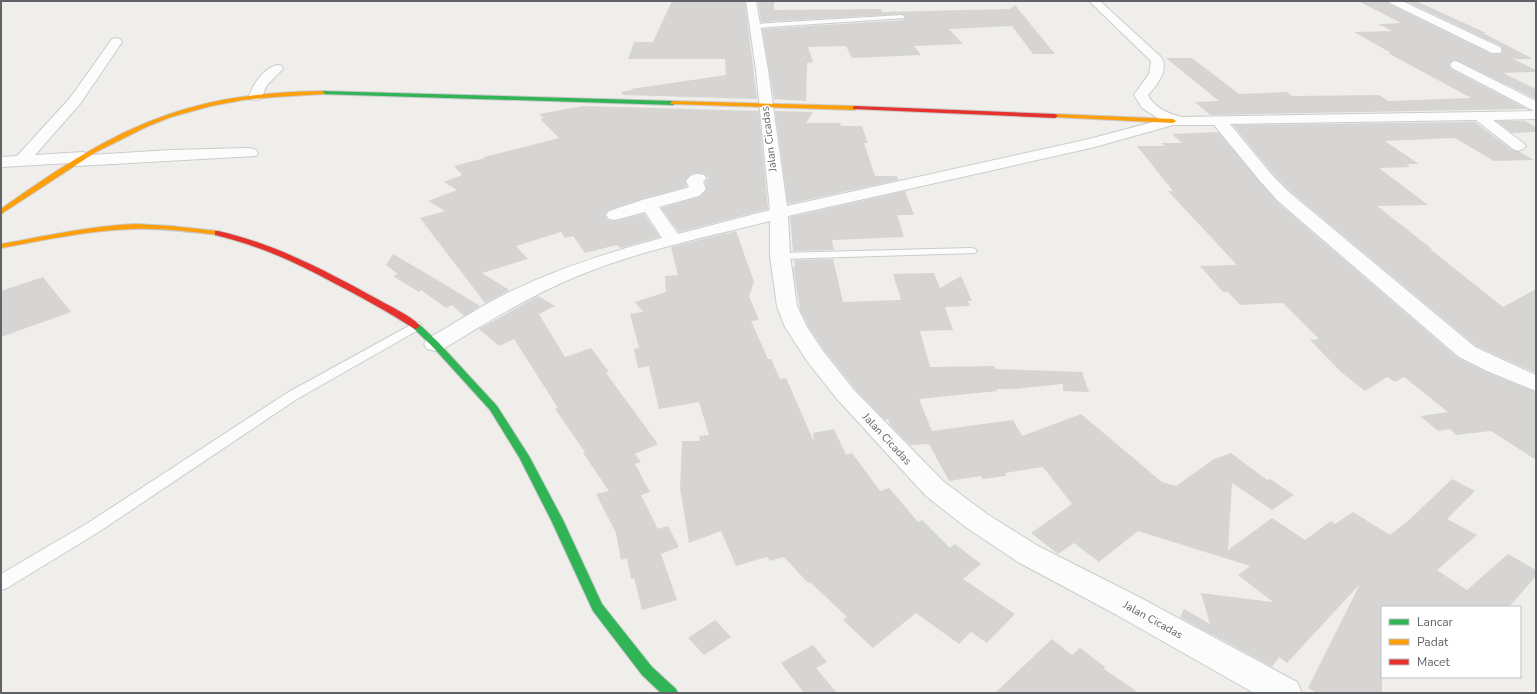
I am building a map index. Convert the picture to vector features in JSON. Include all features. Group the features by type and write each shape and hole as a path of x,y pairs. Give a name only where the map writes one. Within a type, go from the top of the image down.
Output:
{"street":[{"name":"Jalan Cicadas","path":"751,1 778,213 780,256 787,306 796,327 815,356 845,394 886,440 935,490 977,521 1028,554 1126,605 1285,693"},
{"path":"1094,1 1157,60 1155,75 1141,95 1142,99 1158,113 1177,121"},
{"path":"1394,1 1496,50"},
{"path":"21,161 75,102 116,42"},
{"path":"1456,65 1536,107"},
{"path":"256,96 261,83 278,69"},
{"path":"1,212 44,180 80,159 140,128 175,114 225,101 256,96 344,93 765,105 1219,122 1361,117 1536,115"},
{"path":"1479,116 1518,146"},
{"path":"435,344 513,298 573,271 622,254 778,213 882,191 1091,143 1177,121"},
{"path":"1219,122 1284,197 1467,352 1536,384"},
{"path":"1,162 250,153"},
{"path":"615,215 648,204 693,192 698,189 694,181 698,178"},
{"path":"648,204 673,240"},
{"path":"1,246 68,234 125,227 189,229 220,233 262,244 286,254 384,305 416,326 435,344 494,408 524,456 557,520 597,607 647,671 671,693"}],"lane":[{"path":"755,26 902,17"},
{"path":"780,256 971,251"},
{"path":"1,583 94,527 292,396 416,326"}],"building":[{"path":"672,1 745,1 757,99 623,95 621,92 632,90 631,89 726,75 725,59 628,59 634,42 653,42"},
{"path":"758,1 774,1 774,10 881,9 882,12 1010,9 1015,5 1055,54 1033,54 1012,26 949,29 963,44 914,46 921,55 852,58 846,46 808,47 813,62 807,63 806,101 774,99 762,29 904,20 906,17 902,14 761,22"},
{"path":"1358,1 1388,1 1389,4 1491,54 1500,54 1503,51 1501,46 1406,1 1416,1 1486,33 1483,33 1533,59 1513,59 1536,70 1536,72 1503,73 1536,89 1536,99 1456,60 1449,64 1451,69 1527,109 1210,115 1195,102 1219,101 1166,58 1192,58 1239,94 1287,92 1292,96 1379,95 1388,101 1471,98 1388,53 1391,53 1354,32 1392,31 1378,24 1401,23"},
{"path":"583,106 759,111 768,209 679,232 661,208 699,197 707,190 705,182 708,178 705,174 693,173 685,180 686,187 609,210 605,214 608,220 615,221 644,214 660,237 620,248 617,245 585,253 573,236 565,238 561,232 516,246 528,259 482,273 509,290 485,303 420,218 445,211 428,201 457,190 444,182 462,175 454,166 559,138 540,119 544,118 539,114"},
{"path":"775,111 813,112 806,123 840,123 841,126 862,126 868,143 864,143 875,176 897,176 898,180 788,204"},
{"path":"1497,121 1525,121 1536,127 1536,132 1512,133"},
{"path":"1475,122 1512,150 1520,152 1534,160 1494,161 1455,138 1385,141 1419,164 1406,164 1410,167 1379,168 1428,205 1377,206 1503,307 1536,289 1536,373 1476,346 1291,192 1273,174 1233,125"},
{"path":"1218,132 1277,202 1458,358 1486,372 1536,392 1536,460 1491,431 1456,435 1450,429 1438,431 1420,416 1448,412 1404,377 1395,382 1387,377 1365,391 1341,372 1310,340 1319,339 1283,303 1240,305 1228,292 1223,292 1200,266 1237,265 1168,191 1173,191 1137,146 1165,146 1161,143 1182,143 1172,134"},
{"path":"905,191 914,215 897,215 904,237 832,240 834,250 793,251 790,217"},
{"path":"736,231 754,282 749,296 759,320 751,321 768,359 771,359 780,379 786,378 814,442 813,433 834,429 846,455 852,453 880,491 889,488 918,522 922,520 950,548 955,544 981,564 963,579 1015,614 987,643 971,632 959,644 916,613 873,648 843,620 847,617 810,582 808,583 784,557 770,561 767,557 736,566 721,531 689,543 680,488 682,441 700,441 699,436 709,435 699,402 659,409 649,366 638,368 634,349 639,348 630,314 643,312 635,302 666,292 665,276 678,275 671,247"},
{"path":"393,254 480,306 464,316 452,305 446,308 421,290 419,292 393,276 398,274 386,265"},
{"path":"833,259 843,302 901,300 893,274 934,273 940,288 961,276 972,301 968,301 970,306 945,307 953,330 920,331 930,367 994,366 995,369 1082,372 1089,392 1063,391 1063,384 1013,389 996,389 998,391 919,399 932,431 1013,420 1022,436 1081,414 1162,482 1176,486 1214,459 1231,453 1267,480 1270,479 1294,495 1272,510 1232,483 1228,550 1272,518 1305,540 1331,521 1335,524 1353,512 1390,535 1407,522 1452,479 1475,491 1447,519 1477,535 1437,570 1467,590 1508,554 1536,570 1536,576 1510,606 1381,606 1382,693 1317,693 1308,688 1360,584 1287,663 1279,657 1272,667 1213,635 1213,633 1212,635 1180,617 1184,609 1210,624 1201,593 1273,602 1238,575 1250,566 1138,531 1099,562 1074,543 1058,554 1031,533 1072,504 1043,467 1005,473 1006,476 983,479 981,476 949,481 929,444 910,445 890,425 888,419 885,420 854,388 824,350 808,326 800,309 793,267 795,267 794,260"},
{"path":"43,277 71,312 1,337 1,291"},
{"path":"538,296 555,306 539,314 565,357 591,348 609,372 606,373 658,444 635,454 641,462 635,464 650,492 641,495 658,529 668,526 679,547 661,554 677,600 642,610 634,578 631,579 627,558 621,560 616,533 596,494 609,491 583,453 585,452 555,409 558,408 514,339 499,346 479,329"},
{"path":"715,620 731,637 704,655 688,638"},
{"path":"1052,639 1072,655 1080,648 1105,667 1104,669 1139,693 995,693"},
{"path":"813,645 827,662 816,668 837,693 804,693 781,663"}],"traffic: fast":[{"path":"322,93 673,103"},
{"path":"416,326 435,344 494,408 524,456 557,520 597,607 647,671 671,693"}],"traffic: slow":[{"path":"1,212 47,180 94,151 118,138 169,116 211,104 243,98 322,93"},
{"path":"673,103 855,108"},
{"path":"1055,116 1173,121"},
{"path":"1,246 78,232 124,227 159,227 218,233"}],"traffic: jam":[{"path":"855,108 1055,116"},
{"path":"218,233 262,245 290,257 374,301 416,326"}]}
